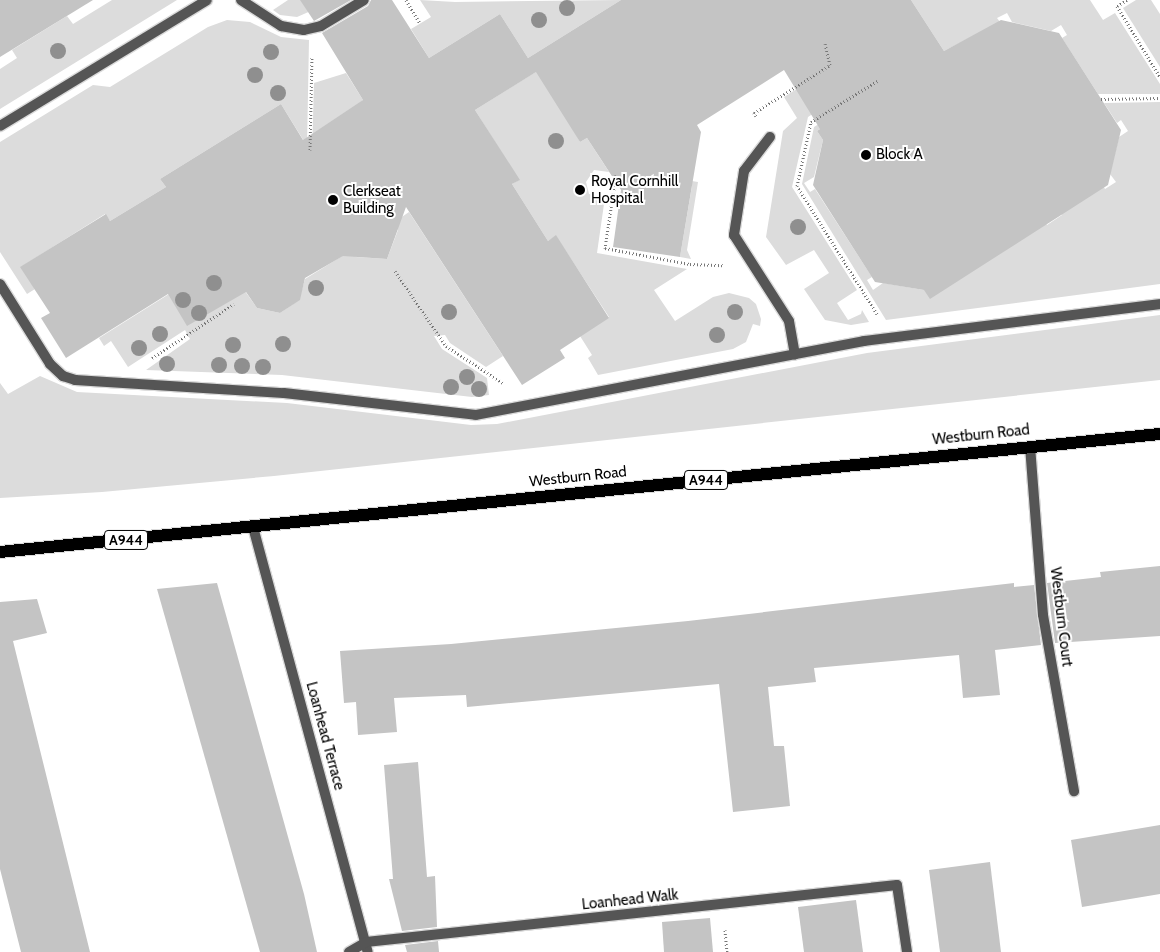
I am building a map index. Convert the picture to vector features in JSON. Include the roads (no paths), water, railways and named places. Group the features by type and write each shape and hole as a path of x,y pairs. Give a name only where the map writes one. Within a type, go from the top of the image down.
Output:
{"main road":[{"name":"Westburn Road","path":"0,552 1160,434"}],"street":[{"path":"0,126 207,0"},
{"path":"240,0 281,26 312,29 364,0"},
{"path":"770,137 744,171 734,234 748,259 789,321 795,354"},
{"path":"0,284 59,373 97,383 284,393 484,415 864,341 1160,304"},
{"name":"Westburn Court","path":"1030,446 1043,615 1074,791"},
{"name":"Loanhead Terrace","path":"253,527 367,947"},
{"name":"Loanhead Walk","path":"367,947 897,886 907,952"},
{"path":"349,952 367,947"}],"place":[{"name":"Block A","path":"866,155"},
{"name":"Royal Cornhill Hospital","path":"580,190"},
{"name":"Clerkseat Building","path":"333,200"}]}
